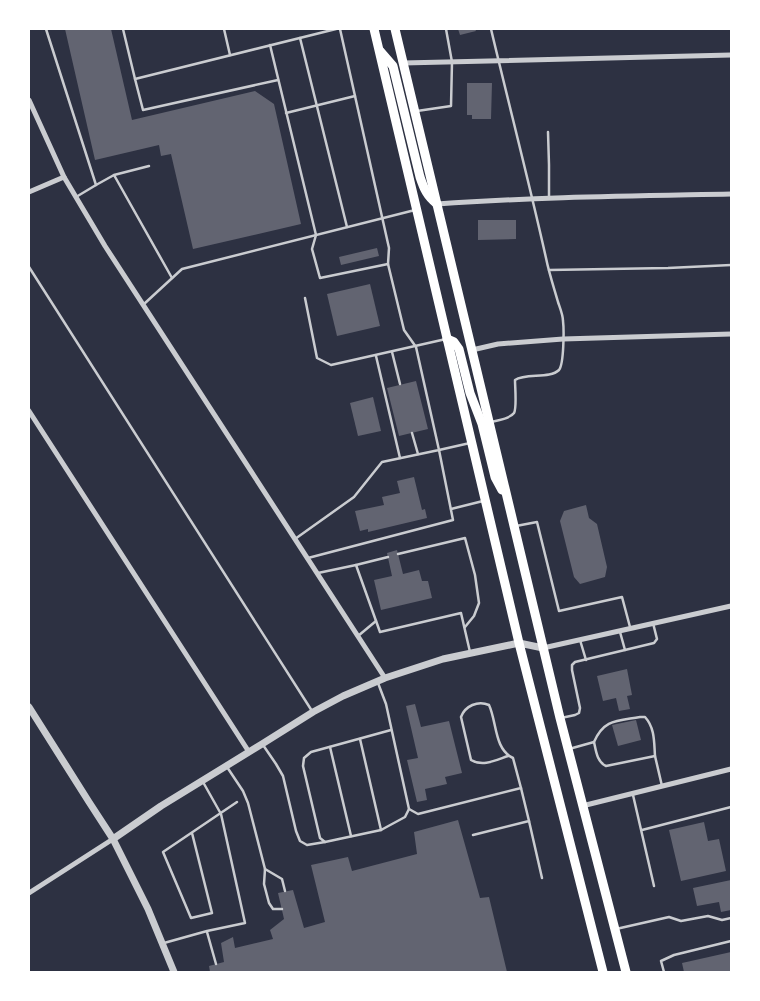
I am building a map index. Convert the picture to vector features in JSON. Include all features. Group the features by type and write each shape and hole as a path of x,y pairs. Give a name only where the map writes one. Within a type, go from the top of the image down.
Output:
{"main road":[{"path":"374,29 520,643 603,972"},
{"path":"395,29 560,718 626,972"},
{"path":"379,50 393,66 420,177 426,193 437,204"},
{"path":"447,339 454,342 459,349 470,393 482,424 495,477 508,500"}],"street":[{"path":"403,64 731,55"},
{"path":"29,100 64,177 105,246 358,636 381,680"},
{"path":"29,192 64,177"},
{"path":"437,204 549,198 731,194"},
{"path":"472,350 498,344 563,339 731,334"},
{"path":"29,411 249,752"},
{"path":"29,893 161,806 313,712 343,696 381,680 443,659 471,653 520,643 543,648 731,606"},
{"path":"29,708 113,839 135,880 174,972"},
{"path":"582,806 730,769"}],"lane":[{"path":"46,29 96,185"},
{"path":"123,29 143,110 278,80"},
{"path":"224,29 230,55"},
{"path":"311,29 312,35"},
{"path":"135,79 336,29"},
{"path":"307,558 454,520 416,347 404,330 388,264 389,248 340,29"},
{"path":"415,111 451,106 452,62 446,29"},
{"path":"489,423 509,417 514,413 515,380 520,377 548,374 558,370 562,360 563,339 563,320 549,270 491,29"},
{"path":"300,38 347,227"},
{"path":"270,46 316,235 312,249 320,278 388,264"},
{"path":"286,113 355,96"},
{"path":"548,132 549,198"},
{"path":"76,197 114,175 149,166"},
{"path":"114,175 172,278"},
{"path":"143,304 182,269 416,210"},
{"path":"549,270 731,265"},
{"path":"29,267 313,712"},
{"path":"304,298 317,358 330,365 447,339"},
{"path":"392,352 400,384"},
{"path":"376,356 400,458"},
{"path":"412,433 418,454"},
{"path":"295,539 354,497 382,462 472,443"},
{"path":"451,508 486,500"},
{"path":"514,527 537,522 559,611 622,597 630,629"},
{"path":"398,554 466,538 479,603 474,616 465,628"},
{"path":"317,574 388,557"},
{"path":"356,565 380,632 461,613 471,653"},
{"path":"358,636 376,621"},
{"path":"560,718 579,713 580,708 572,665 575,662 656,642 654,623"},
{"path":"620,631 625,650"},
{"path":"580,640 586,660"},
{"path":"262,744 282,776 300,841 307,845 381,830 404,817 409,810 381,680"},
{"path":"508,756 482,764 471,760 461,717 466,708 474,704 485,704 488,706 502,750 513,758 542,878"},
{"path":"655,756 606,766 598,760 594,742 598,733 608,723 645,717 653,731 655,756 662,786"},
{"path":"325,842 320,838 303,766 304,758 310,752 360,740 391,730"},
{"path":"360,740 381,830"},
{"path":"568,749 594,742"},
{"path":"330,748 351,836"},
{"path":"227,766 243,791 248,803 264,869 264,884 269,903 273,909 282,909"},
{"path":"730,769 731,776"},
{"path":"163,943 245,923 220,814 202,781"},
{"path":"409,810 418,814 521,788"},
{"path":"633,793 654,886"},
{"path":"192,833 212,914 191,918 163,852 237,802"},
{"path":"642,830 731,807"},
{"path":"472,835 529,821"},
{"path":"264,869 282,879 285,891"},
{"path":"615,929 669,917 681,921 708,916 722,920 731,918"},
{"path":"207,932 216,964"},
{"path":"664,972 662,961 674,955 731,941"}],"building":[{"path":"65,29 111,29 132,120 255,91 274,104 301,224 193,249 171,154 161,156 159,145 95,160"},
{"path":"458,29 475,29 476,31 460,35"},
{"path":"467,83 492,83 491,119 472,119 472,115 467,115"},
{"path":"478,220 516,220 516,239 478,240"},
{"path":"377,248 379,256 341,265 339,257"},
{"path":"370,284 380,326 337,336 327,294"},
{"path":"416,381 428,429 399,436 387,388"},
{"path":"373,397 381,431 358,436 350,403"},
{"path":"414,477 422,510 425,509 427,518 368,532 368,529 360,531 355,511 384,505 382,497 400,493 397,481"},
{"path":"586,505 589,518 597,524 607,567 605,577 580,584 574,577 560,521 564,511"},
{"path":"397,550 403,574 419,570 422,581 428,581 432,598 381,610 374,580 392,576 387,553"},
{"path":"627,669 632,695 627,696 630,709 619,711 616,698 603,701 597,676"},
{"path":"415,704 421,727 449,721 462,773 445,777 447,784 425,789 427,800 417,802 407,760 418,758 406,706"},
{"path":"636,720 641,740 618,746 612,725"},
{"path":"458,820 480,898 489,897 507,972 210,972 209,966 224,962 221,943 233,937 235,948 273,939 270,930 284,919 278,893 293,890 304,928 325,922 311,865 348,857 352,871 417,854 414,832"},
{"path":"704,822 708,841 719,839 726,871 681,881 669,830"},
{"path":"731,880 731,910 721,912 719,902 697,906 693,888"},
{"path":"731,952 731,972 684,972 682,963"}]}
